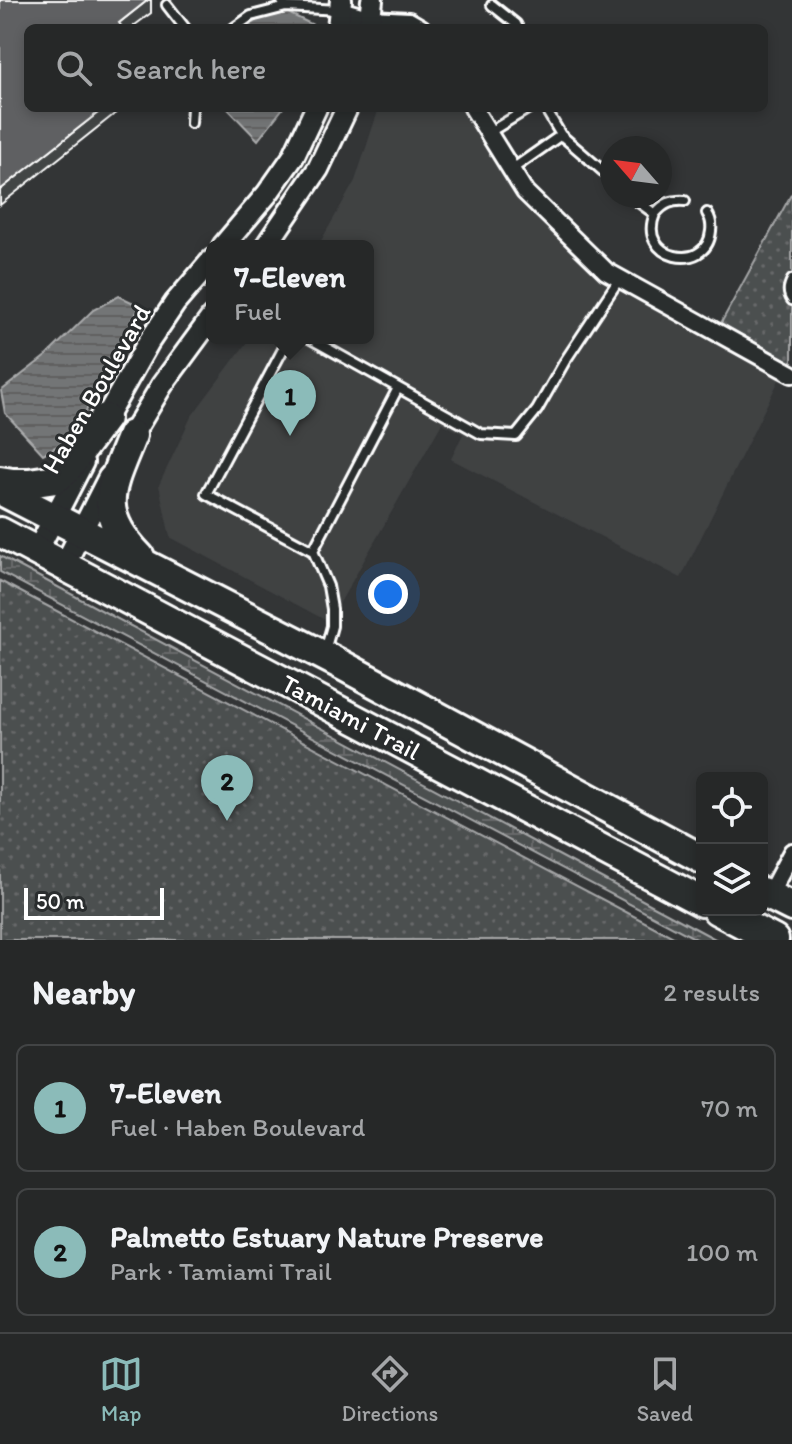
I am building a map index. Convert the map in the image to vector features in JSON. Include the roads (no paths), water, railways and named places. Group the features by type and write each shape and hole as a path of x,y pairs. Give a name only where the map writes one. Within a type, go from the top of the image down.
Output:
{"highway":[{"path":"0,481 29,483 56,479 65,472 105,418"},
{"path":"132,435 110,499 112,519 132,548 152,569"},
{"name":"Tamiami Trail","path":"0,490 323,656 696,856"},
{"name":"Tamiami Trail","path":"0,532 696,899"},
{"path":"728,916 774,940"}],"street":[{"path":"340,13 414,24"},
{"path":"228,240 293,157 314,112"},
{"path":"270,240 318,169 345,112"},
{"path":"475,112 525,192 606,271 792,374"},
{"name":"Haben Boulevard","path":"37,551 105,418 148,343 175,303 206,267"},
{"name":"Haben Boulevard","path":"64,566 132,435 162,385 206,325"},
{"path":"774,898 792,852"}],"lane":[{"path":"168,2 182,24"},
{"path":"240,24 251,16 284,4 340,13"},
{"path":"492,5 516,24"},
{"path":"191,123 192,112"},
{"path":"488,133 522,112"},
{"path":"550,112 561,135 600,169"},
{"path":"511,171 561,135"},
{"path":"685,201 669,202 661,207 652,223 655,242 669,254 687,257 705,247 710,238 707,213"},
{"path":"647,208 655,214"},
{"path":"320,344 481,434 516,436 537,410 620,278"},
{"path":"792,280 788,295 792,300"},
{"path":"286,344 206,494 313,551 328,586 332,609 329,640 323,656"},
{"path":"313,551 398,388"}],"place":[{"name":"7-Eleven","path":"290,436"},
{"name":"Palmetto Estuary Nature Preserve","path":"227,821"}]}
